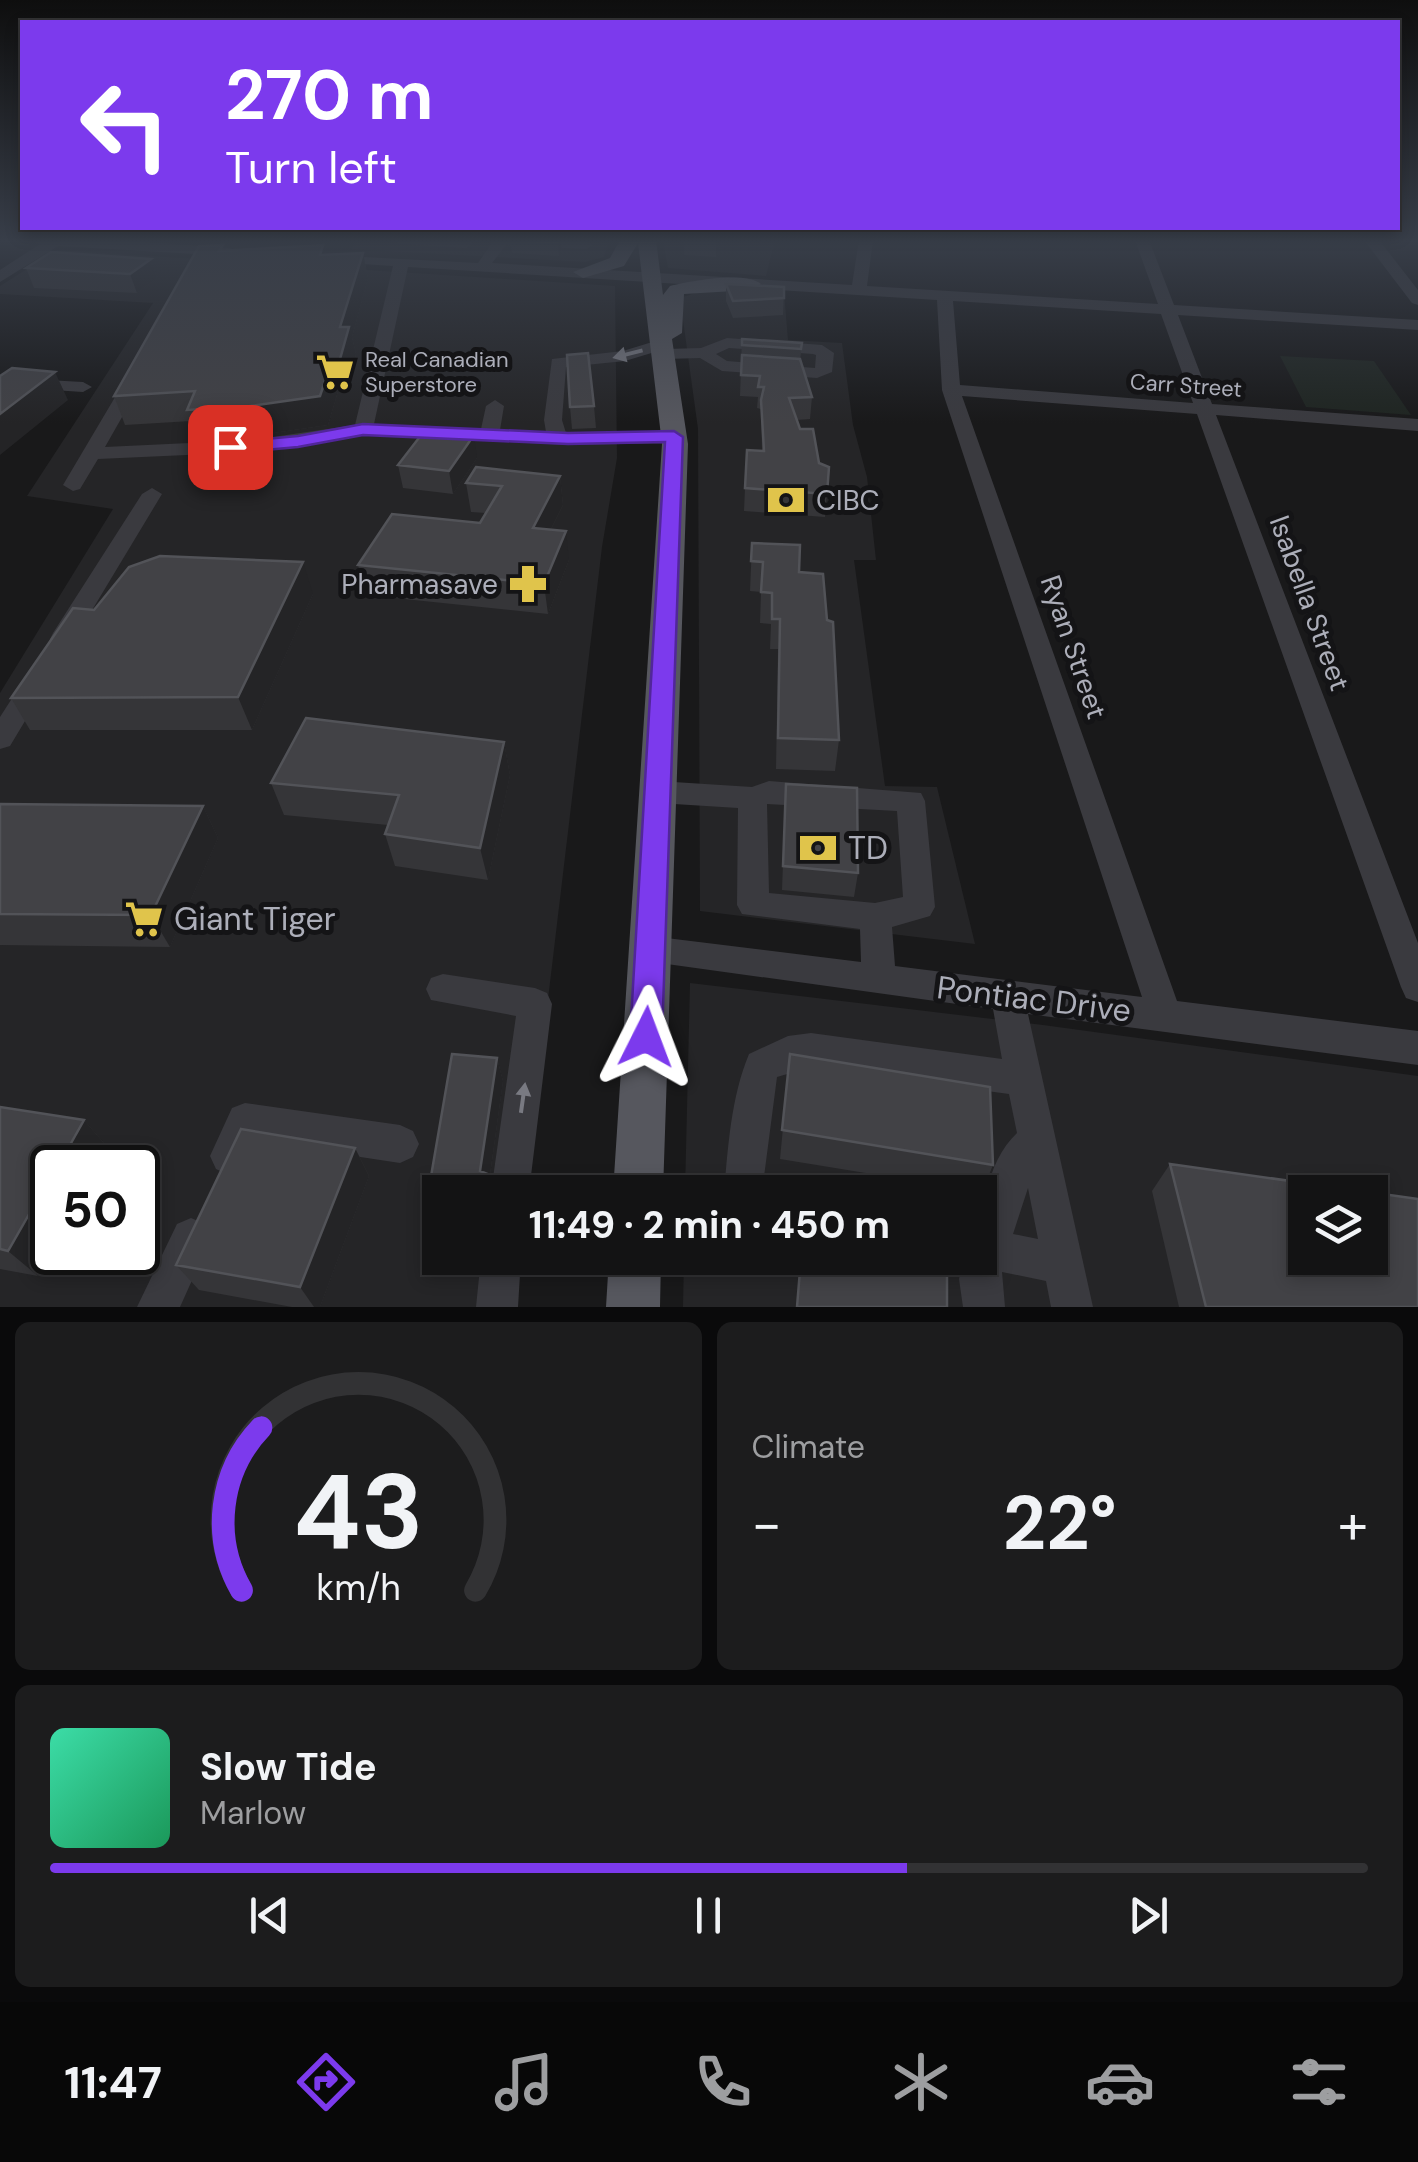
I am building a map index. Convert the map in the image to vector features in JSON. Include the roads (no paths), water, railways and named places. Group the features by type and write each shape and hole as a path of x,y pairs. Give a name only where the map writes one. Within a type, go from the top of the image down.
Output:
{"main road":[{"path":"648,1175 650,950 674,437 654,301"},
{"path":"664,350 672,331 671,301"},
{"path":"633,1307 634,1275"}],"street":[{"path":"363,430 393,301"},
{"name":"Ryan Street","path":"944,301 951,390 1165,1016"},
{"path":"1024,301 1418,325"},
{"name":"Isabella Street","path":"1165,301 1418,987"},
{"path":"557,438 553,420 558,363 592,362 664,350 704,353 727,344 816,349 825,353 823,372 817,373 722,366 704,353"},
{"path":"73,485 139,371"},
{"path":"9,385 83,388"},
{"name":"Carr Street","path":"951,390 1418,424"},
{"path":"490,434 495,406"},
{"path":"94,452 253,446 363,430 557,438 674,437"},
{"path":"0,739 152,494"},
{"path":"658,792 753,798 770,792 911,801 919,907 875,916 753,905 753,798"},
{"path":"875,916 879,979"},
{"name":"Pontiac Drive","path":"650,950 1418,1048"},
{"path":"442,989 535,1004 512,1175"},
{"path":"1006,996 1072,1307"},
{"path":"744,1175 752,1108 762,1066 788,1053 810,1050 1024,1079"},
{"path":"158,1307 245,1122 400,1144"},
{"path":"997,1215 1019,1157 1037,1140"},
{"path":"997,1252 1062,1264"},
{"path":"981,1275 984,1307"}],"place":[{"name":"Real Canadian Superstore","path":"335,372"},
{"name":"CIBC","path":"786,500"},
{"name":"Pharmasave","path":"528,584"},
{"name":"TD","path":"818,848"},
{"name":"Giant Tiger","path":"144,919"}]}
